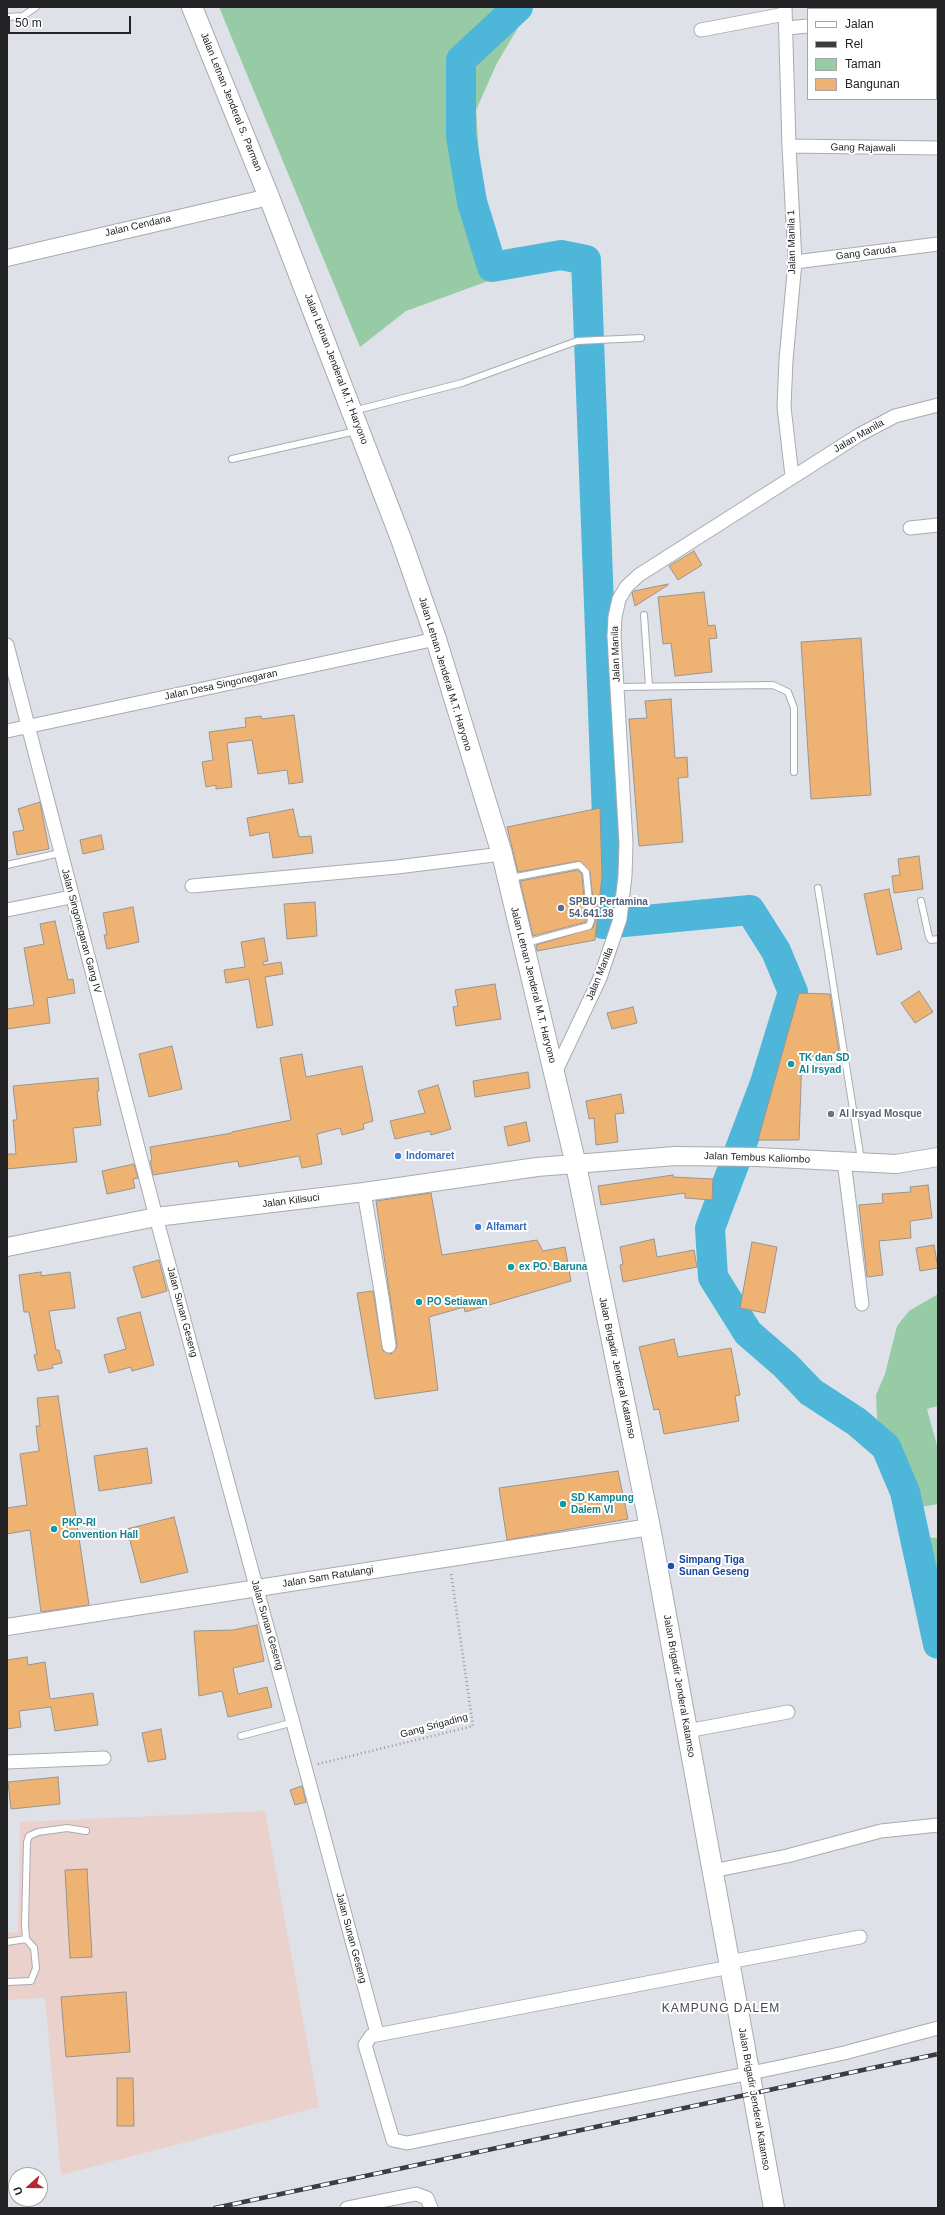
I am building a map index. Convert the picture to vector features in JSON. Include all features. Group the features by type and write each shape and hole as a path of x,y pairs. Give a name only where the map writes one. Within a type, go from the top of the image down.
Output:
{"main road":[{"name":"Jalan Letnan Jenderal S. Parman","path":"192,7 269,197"},
{"name":"Jalan Letnan Jenderal M.T. Haryono","path":"269,197 401,539 436,639 502,854 576,1165"},
{"name":"Jalan Tembus Kaliombo","path":"576,1165 675,1156 757,1157 896,1164 938,1157"},
{"name":"Jalan Kilisuci","path":"7,1247 156,1217 364,1192 537,1167 576,1165"},
{"name":"Jalan Brigadir Jenderal Katamso","path":"576,1165 650,1527 774,2208"}],"street":[{"name":"Jalan Manila 1","path":"785,11 788,146 795,262 784,391 792,476"},
{"path":"701,30 785,11"},
{"path":"786,28 807,26"},
{"name":"Gang Rajawali","path":"788,146 938,148"},
{"name":"Jalan Cendana","path":"7,258 269,197"},
{"name":"Gang Garuda","path":"795,262 938,244"},
{"name":"Jalan Manila","path":"555,1073 600,978 618,923 625,876 626,842 614,636 615,617 619,599 627,586 639,575 792,476 881,422 909,411 938,405"},
{"path":"910,528 938,525"},
{"name":"Jalan Desa Singonegaran","path":"7,731 436,639"},
{"name":"Jalan Singonegaran Gang IV","path":"7,645 29,726 71,897 156,1217"},
{"path":"192,886 398,867 502,854"},
{"path":"7,910 71,897"},
{"path":"852,1161 862,1304"},
{"path":"364,1192 382,1297 388,1346"},
{"name":"Jalan Sunan Geseng","path":"156,1217 377,2033"},
{"name":"Jalan Sam Ratulangi","path":"7,1627 650,1527"},
{"path":"687,1731 788,1712"},
{"path":"7,1762 104,1758"},
{"path":"712,1870 787,1856 881,1831 938,1825"},
{"path":"860,1937 730,1965 377,2033 368,2039 365,2045 392,2137 396,2142 401,2143 844,2053 938,2028"},
{"path":"347,2208 416,2194 427,2198 431,2208"}],"lane":[{"path":"7,17 23,16 36,7"},
{"path":"352,411 462,383 577,341 605,338 640,338"},
{"path":"232,459 359,430"},
{"path":"644,615 649,686"},
{"path":"618,687 773,685 788,692 794,708 794,772"},
{"path":"7,865 60,853"},
{"path":"508,879 579,865 586,872 591,921 589,926 523,944"},
{"path":"818,888 852,1161"},
{"path":"921,901 929,937 931,940 938,939"},
{"path":"241,1736 294,1722"},
{"path":"7,1982 31,1981 36,1968 34,1948 26,1939 27,1842 30,1836 38,1832 67,1828 86,1831"},
{"path":"7,1942 26,1939"}],"path":[{"name":"Gang Srigading","path":"306,1767 474,1726 449,1558"}],"shaded area":[{"path":"265,1811 319,2107 61,2175 45,1998 7,2000 7,1933 18,1932 20,1822"}],"green space":[{"path":"219,7 525,7 522,21 497,63 476,110 481,182 502,276 406,311 360,347"},
{"path":"938,1294 938,1406 927,1409 938,1449 938,1504 916,1508 877,1418 876,1395 885,1374 897,1326 909,1311"},
{"path":"920,1537 938,1538 938,1609 930,1586"}],"building":[{"path":"694,551 702,565 678,580 669,566"},
{"path":"668,584 635,606 632,593 634,591"},
{"path":"704,592 708,626 715,625 717,638 709,639 712,672 675,676 671,643 663,644 658,597"},
{"path":"861,638 871,795 811,799 801,642"},
{"path":"671,699 675,758 687,757 688,777 678,778 683,842 639,846 629,719 647,718 645,701"},
{"path":"294,715 303,782 289,784 287,770 258,774 252,740 227,743 232,787 216,789 216,785 206,787 202,762 213,760 209,732 246,727 245,718 261,716 262,719"},
{"path":"40,802 49,849 17,855 13,832 24,830 18,809"},
{"path":"600,808 602,876 595,940 537,951 536,945 593,928 595,921 590,872 579,861 518,872 507,827"},
{"path":"293,809 299,837 311,836 313,853 273,858 269,832 250,836 247,818"},
{"path":"101,835 104,849 83,854 80,840"},
{"path":"919,856 923,889 894,893 892,876 900,875 898,859"},
{"path":"578,870 582,874 586,922 533,936 520,881"},
{"path":"889,889 902,949 877,955 864,894"},
{"path":"315,902 317,936 287,939 284,904"},
{"path":"133,907 139,942 107,949 104,935 107,935 103,913"},
{"path":"55,921 68,980 73,979 75,993 47,998 50,1023 7,1029 7,1009 34,1005 24,948 44,944 40,924"},
{"path":"264,938 268,961 263,962 263,965 281,962 283,974 265,977 273,1025 257,1028 249,979 226,983 224,970 245,967 241,942"},
{"path":"495,984 501,1019 456,1026 453,1007 458,1006 455,990"},
{"path":"919,991 933,1012 915,1023 901,1003"},
{"name":"TK dan SD Al Irsyad","path":"799,993 830,994 839,1052 802,1058 799,1140 758,1140"},
{"path":"633,1007 637,1023 612,1029 607,1013"},
{"path":"172,1046 182,1089 149,1097 139,1054"},
{"path":"302,1054 306,1077 362,1066 373,1121 363,1124 364,1129 342,1135 340,1128 317,1134 322,1164 302,1168 299,1156 239,1167 238,1161 153,1175 150,1161 152,1161 150,1147 232,1133 291,1120 280,1058"},
{"path":"528,1072 530,1088 475,1097 473,1081"},
{"path":"98,1078 99,1091 97,1091 101,1125 73,1128 77,1162 7,1169 7,1154 16,1154 13,1120 17,1120 13,1086"},
{"path":"438,1085 451,1129 431,1135 430,1131 395,1139 390,1121 425,1113 418,1091"},
{"path":"621,1094 624,1113 615,1114 618,1142 596,1145 594,1118 589,1119 586,1101"},
{"path":"526,1122 530,1141 508,1146 504,1127"},
{"path":"134,1164 138,1178 133,1179 135,1188 107,1194 102,1171"},
{"path":"673,1175 673,1177 713,1179 712,1200 685,1198 685,1193 601,1205 598,1186"},
{"path":"928,1185 932,1218 910,1221 911,1238 879,1241 883,1275 867,1277 859,1205 883,1203 882,1194 911,1192 910,1187"},
{"name":"PO Setiawan","path":"431,1193 442,1255 537,1240 543,1251 565,1247 571,1281 465,1312 464,1307 429,1317 438,1390 375,1399 357,1293 373,1291 383,1351 391,1354 396,1349 397,1345 376,1201"},
{"path":"654,1239 657,1257 694,1250 697,1267 623,1282 620,1265 623,1264 620,1247"},
{"path":"752,1242 777,1247 765,1313 740,1308"},
{"path":"934,1245 938,1268 920,1271 916,1248"},
{"path":"159,1260 167,1291 142,1298 133,1267"},
{"path":"41,1272 41,1276 70,1272 75,1308 49,1311 56,1350 59,1350 62,1363 52,1365 53,1368 38,1371 34,1355 37,1354 29,1312 24,1312 19,1275"},
{"path":"140,1312 154,1365 132,1371 131,1367 109,1373 104,1355 126,1349 117,1318"},
{"path":"674,1339 678,1357 731,1348 740,1395 735,1396 739,1421 664,1434 659,1409 654,1410 639,1347"},
{"name":"PKP-RI Convention Hall","path":"58,1396 89,1605 41,1612 30,1530 7,1534 7,1508 27,1505 20,1454 39,1451 36,1426 40,1426 37,1398"},
{"path":"147,1448 152,1483 99,1491 94,1456"},
{"name":"SD Kampung Dalem VI","path":"618,1471 628,1519 507,1540 499,1488"},
{"path":"174,1517 188,1572 141,1583 127,1529"},
{"path":"257,1625 264,1661 233,1668 238,1694 267,1687 272,1707 228,1717 222,1691 199,1696 194,1631 233,1630"},
{"path":"27,1657 28,1665 45,1662 50,1699 93,1693 98,1725 55,1731 51,1707 19,1711 21,1727 7,1729 7,1660"},
{"path":"161,1729 166,1759 148,1762 142,1733"},
{"path":"58,1777 60,1804 11,1809 8,1782"},
{"path":"302,1786 306,1802 295,1805 290,1790"},
{"path":"87,1869 92,1957 70,1958 65,1870"},
{"path":"126,1992 130,2052 66,2057 61,1997"},
{"path":"117,2078 133,2078 134,2126 117,2126"}],"waterway":[{"path":"518,7 461,60 461,136 472,202 492,267 561,255 586,260 609,870 603,924 750,910 776,951 793,992 765,1083 710,1228 713,1277 748,1333 785,1365 811,1392 857,1422 886,1447 905,1492 938,1644"}],"railway":[{"path":"215,2208 938,2054"}],"place":[{"name":"SPBU Pertamina 54.641.38","path":"561,908"},
{"name":"TK dan SD Al Irsyad","path":"791,1064"},
{"name":"Al Irsyad Mosque","path":"831,1114"},
{"name":"Indomaret","path":"398,1156"},
{"name":"Alfamart","path":"478,1227"},
{"name":"ex PO. Baruna","path":"511,1267"},
{"name":"PO Setiawan","path":"419,1302"},
{"name":"SD Kampung Dalem VI","path":"563,1504"},
{"name":"PKP-RI Convention Hall","path":"54,1529"},
{"name":"Simpang Tiga Sunan Geseng","path":"671,1566"}],"district":[{"name":"KAMPUNG DALEM","path":"721,2009"}]}
